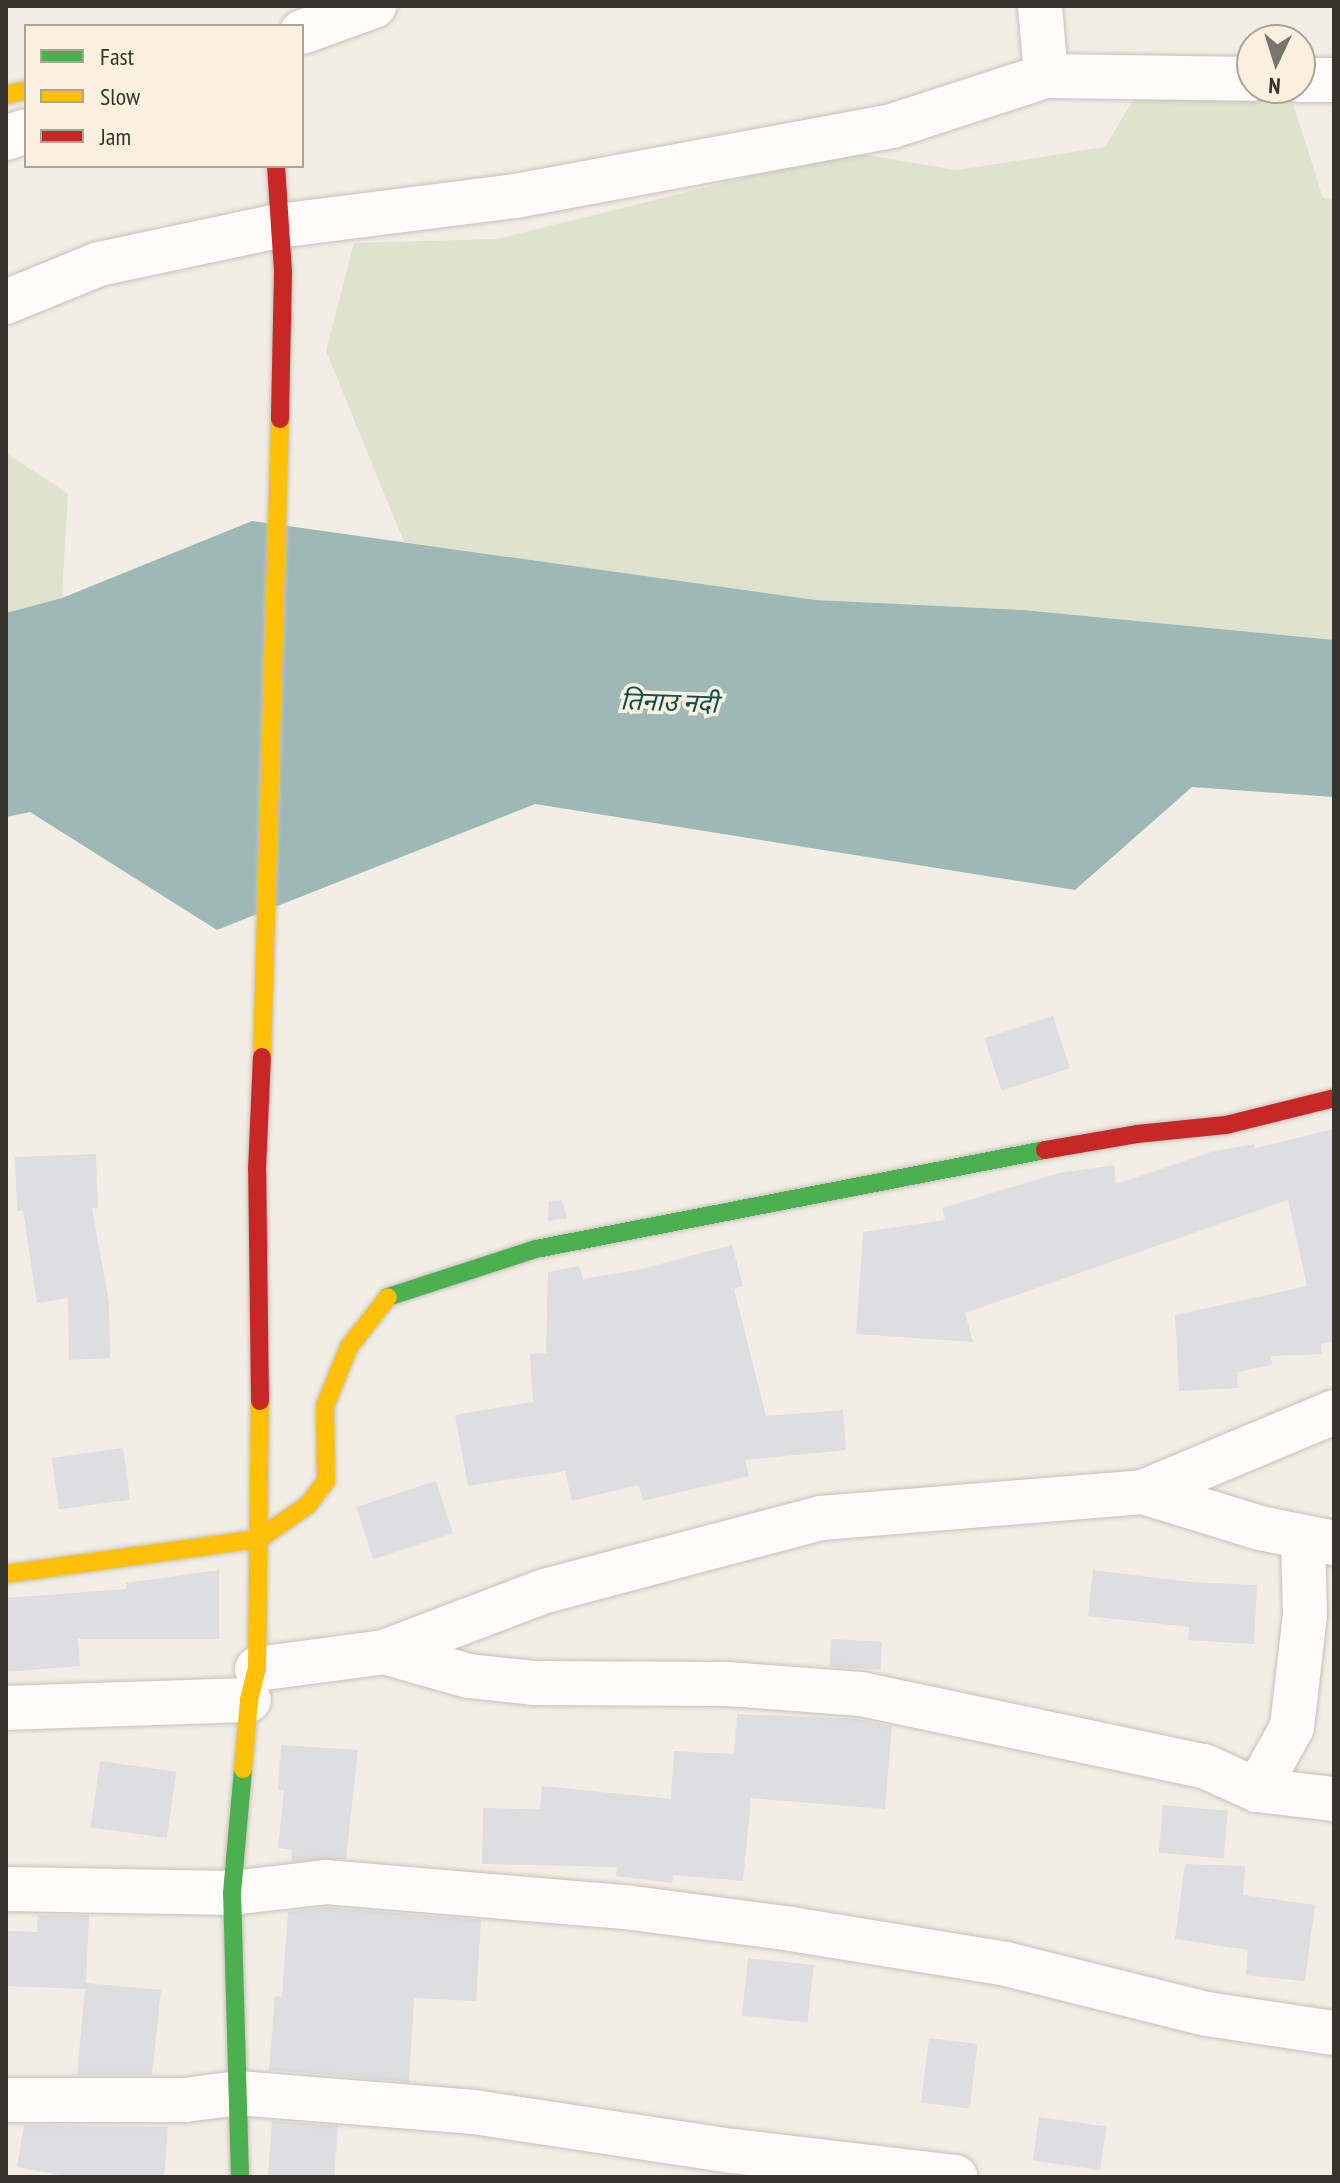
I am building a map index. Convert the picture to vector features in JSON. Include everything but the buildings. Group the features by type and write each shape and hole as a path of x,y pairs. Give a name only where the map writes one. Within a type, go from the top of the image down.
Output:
{"street":[{"path":"304,31 374,6"},
{"path":"1040,6 1046,76"},
{"path":"6,302 99,264 278,226 515,196 892,126 1046,76 1236,79"},
{"path":"240,2177 232,1893 253,1684 259,1539 257,1170 268,926 283,272 276,168"},
{"path":"6,1574 259,1539 308,1505 326,1481 325,1406 349,1347 385,1298 536,1249 788,1201 924,1171 1137,1134 1226,1125 1334,1098"},
{"path":"6,1708 253,1684 384,1652 545,1591 821,1518 1143,1492 1334,1412"},
{"path":"1143,1492 1318,1540 1305,1615 1292,1727 1257,1790"},
{"path":"384,1652 469,1676 533,1683 728,1684 861,1694 1204,1766 1257,1790 1334,1799"},
{"path":"6,1889 232,1893 325,1882 625,1907 791,1929 1006,1964 1207,2014 1334,2033"},
{"path":"6,2100 185,2100 238,2093 474,2112 733,2151 955,2177"}],"green space":[{"path":"1154,65 1236,84 1236,104 1293,104 1323,198 1334,199 1334,640 1023,610 816,600 404,542 326,351 354,243 497,239 847,152 958,170 1105,147"},
{"path":"6,453 68,494 62,598 6,613"}],"water":[{"name":"तिनाउ नदी","path":"252,521 816,600 1023,610 1334,640 1334,797 1192,787 1075,890 535,804 217,930 30,812 6,817 6,613 62,598"}],"traffic: fast":[{"path":"388,1297 536,1249 1045,1150"},
{"path":"240,2177 232,1893 243,1769"}],"traffic: slow":[{"path":"6,95 24,90"},
{"path":"262,1057 280,419"},
{"path":"6,1574 259,1539 308,1505 326,1481 325,1406 349,1347 388,1297"},
{"path":"243,1769 249,1700 257,1669 260,1401"}],"traffic: jam":[{"path":"276,168 283,272 280,419"},
{"path":"260,1401 257,1170 262,1057"},
{"path":"1045,1150 1137,1134 1226,1125 1334,1098"}]}
